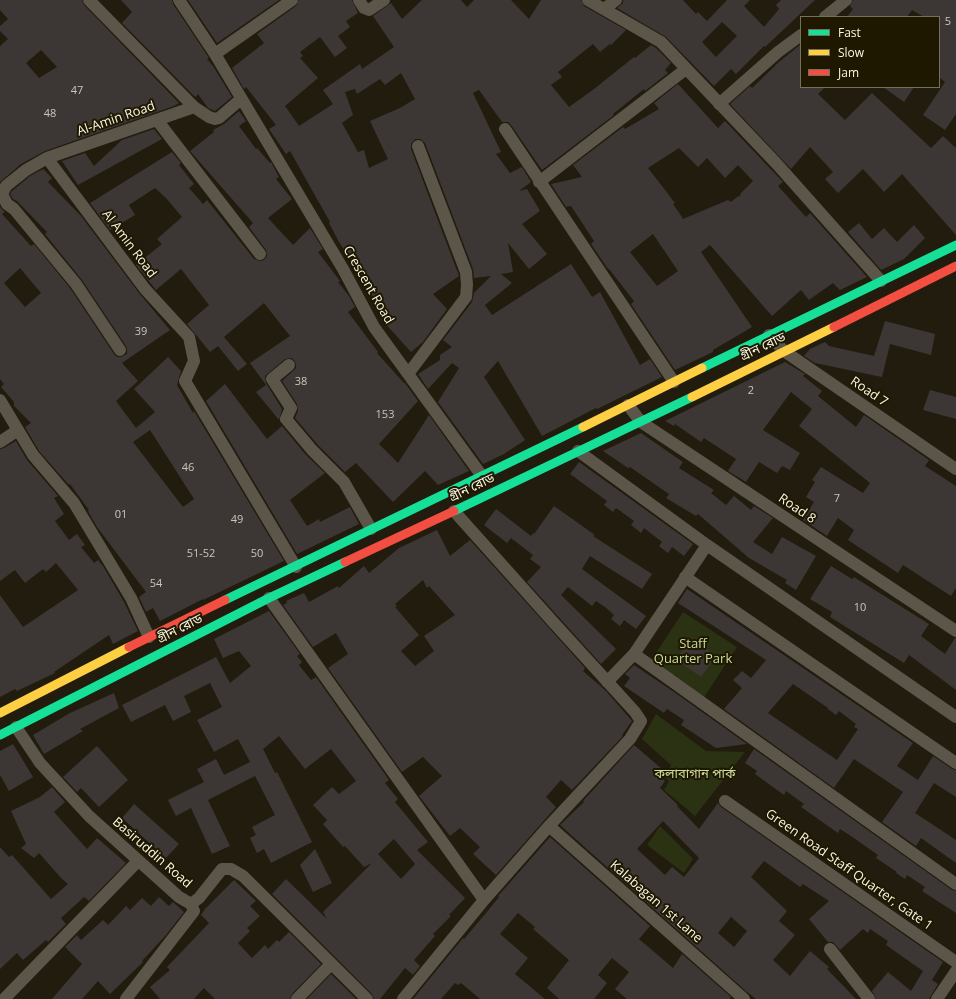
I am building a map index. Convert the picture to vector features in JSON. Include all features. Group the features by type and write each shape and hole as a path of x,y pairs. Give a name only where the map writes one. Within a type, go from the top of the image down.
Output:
{"main road":[{"name":"গ্রীন রোড","path":"0,713 149,637 296,567 769,335 956,246"},
{"name":"গ্রীন রোড","path":"0,735 269,598 641,422 956,266"}],"street":[{"path":"89,0 194,107 209,117 219,118 241,99"},
{"name":"Crescent Road","path":"179,0 215,54 343,269 374,327 482,476"},
{"path":"215,54 292,0"},
{"path":"359,0 364,8 369,10 384,0"},
{"path":"588,0 656,38 776,163 881,281"},
{"path":"604,9 616,0"},
{"path":"826,16 846,0"},
{"path":"719,104 778,52 800,36"},
{"path":"539,182 686,69"},
{"name":"Al-Amin Road","path":"47,158 194,107"},
{"path":"158,120 260,254"},
{"path":"505,130 674,382"},
{"path":"408,374 466,297 467,285 466,272 418,146"},
{"path":"47,158 26,170 6,186 2,194 7,204 14,209 76,284 120,350"},
{"name":"Al Amin Road","path":"47,158 145,289 189,337 194,361 185,381 296,567"},
{"name":"Road 7","path":"769,335 784,351 956,469"},
{"path":"289,366 272,379 291,408 286,419 312,450 344,482 371,529"},
{"path":"0,400 40,464 62,487 74,503 131,598 149,637"},
{"name":"Road 8","path":"628,405 641,422 956,631"},
{"path":"0,442 18,430"},
{"path":"578,451 706,545 956,717"},
{"path":"403,999 484,900 549,826 630,739 641,721 635,712 454,511"},
{"path":"607,682 634,654 706,545"},
{"path":"685,577 956,763"},
{"path":"269,598 484,900"},
{"path":"634,654 956,884"},
{"name":"Basiruddin Road","path":"16,727 40,763 89,816 179,897 191,904 199,898 222,869 231,869 243,876 367,999"},
{"name":"Green Road Staff Quarter, Gate 1","path":"725,801 956,962"},
{"name":"Kalabagan 1st Lane","path":"549,826 744,999"},
{"path":"4,999 138,861"},
{"path":"126,999 194,911 191,904"},
{"path":"830,949 869,999"},
{"path":"297,999 331,964"},
{"path":"937,999 956,971"}],"green space":[{"name":"Staff Quarter Park","path":"683,612 737,647 703,699 675,676 678,676 670,675 652,659"},
{"name":"কলাবাগান পার্ক","path":"656,714 706,751 745,752 695,816 664,790 669,781 665,778 671,765 642,739"},
{"path":"660,826 693,859 684,873 647,845"}],"building":[{"path":"0,0 82,0 84,5 179,103 45,151 21,164 0,182 0,46 8,39 0,31 0,26 8,19 0,10","holes":["41,50 57,67 39,78 26,63"]},
{"path":"121,0 172,0 173,4 209,58 207,59 232,97 215,111 208,108 198,94 196,97 193,95 122,23 132,12"},
{"path":"188,0 279,0 217,43"},
{"path":"299,0 352,0 358,13 346,21 350,27 338,36 347,48 335,57 320,37 300,52 303,56 300,58 318,78 285,106 299,126 333,104 323,90 360,64 362,69 394,47 373,16 391,3 402,19 422,0 461,0 467,7 474,0 511,0 529,19 541,0 581,0 584,6 626,30 611,45 610,44 600,52 593,44 558,72 562,77 551,85 569,107 651,45 671,63 665,70 668,73 645,91 644,89 613,114 614,115 542,170 511,125 508,122 502,122 479,90 473,93 501,152 496,154 510,173 522,167 531,182 519,191 527,189 540,211 522,224 547,254 529,269 508,243 513,272 501,274 512,283 485,305 492,315 571,264 592,297 600,292 640,365 650,359 662,377 597,409 596,408 542,436 498,361 484,377 525,440 504,454 483,464 438,402 459,368 452,363 428,389 418,374 440,360 440,355 452,347 443,340 472,302 474,293 491,276 474,278 473,269 425,143 420,139 415,139 411,144 411,149 459,276 433,294 447,309 423,342 411,352 382,320 386,317 354,268 354,265 339,242 329,223 330,222 290,151 286,154 269,129 276,125 246,87 244,89 232,68 264,43 257,34 296,6","holes":["401,73 415,99 400,108 370,121 388,159 369,168 364,150 358,152 342,123 353,115 345,92 355,89 357,94 380,79 385,85"]},
{"path":"623,0 683,0 696,14 698,12 707,21 727,0 750,0 744,6 764,27 779,9 776,5 781,0 815,0 765,47 764,46 736,74 731,69 714,86 666,37 617,8 623,3","holes":["722,22 737,36 716,57 702,42"]},
{"path":"853,0 956,0 956,114 945,130 923,115 945,82 940,78 940,16 922,16 912,10 908,16 848,16 853,9 850,6"},
{"path":"800,45 800,88 824,88 818,94 845,120 872,93 931,148 943,136 956,148 956,235 902,174 884,192 863,169 838,193 825,179 833,172 810,147 791,169 730,104 750,86 752,88 779,62"},
{"path":"678,84 718,128 725,121 783,182 778,186 806,217 810,213 867,277 840,290 833,283 809,300 801,290 772,316 710,245 701,252 752,327 713,350 713,352 675,370 631,304 634,301 608,269 591,244 594,241 571,206 566,207 551,184 582,177 573,165 623,127 625,129 659,109 654,103","holes":["679,148 698,167 707,158 725,178 738,165 753,181 740,194 741,195 731,202 728,200 683,219 673,204 675,203 648,168","653,234 678,271 657,286 630,252"]},
{"path":"884,88 913,88 904,102"},
{"path":"239,111 246,121 239,126 256,149 257,148 270,163 271,162 279,177 276,179 292,199 268,218 293,245 310,228 323,249 318,252 340,281 338,282 349,296 355,307 348,312 378,352 377,353 405,383 418,401 379,444 398,463 429,415 469,471 438,485 425,471 393,502 356,463 345,472 318,445 295,418 298,411 297,404 282,381 296,368 294,360 291,358 285,359 265,376 266,383 282,409 279,420 256,392 266,385 250,363 290,336 264,303 224,337 247,364 238,371 218,346 210,352 187,324 209,305 181,269 156,290 136,265 162,244 157,239 182,217 166,198 155,188 129,205 135,215 110,230 90,203 172,152 181,163 179,165 194,184 189,188 203,204 207,200 254,259 261,261 264,260 267,256 266,250 249,227 253,223 190,151 214,132 213,130 224,124"},
{"path":"154,129 162,139 78,185 62,161 85,153 94,166 122,140"},
{"path":"43,169 52,178 48,182 81,216 139,293 170,330 122,363 138,381 116,401 136,428 155,412 134,389 168,357 181,371 177,385 284,561 160,621 153,608 146,612 139,597 146,592 97,527 88,511 89,510 70,484 69,485 39,451 25,427 31,423 14,406 14,402 1,387 4,384 0,379 0,207 5,212 2,214 31,246 34,244 70,288 114,354 117,357 121,357 127,354 126,346 82,280 45,234 47,232 17,201 13,199 10,194 30,176","holes":["20,268 41,293 25,307 4,283","150,430 194,499 183,507 133,442"]},
{"path":"859,223 872,239 884,228 897,242 914,225 925,238 904,259 881,270 848,232"},
{"path":"885,321 935,334 931,355 890,344 882,377 815,363 804,356 810,349 825,342 829,346 874,356"},
{"path":"785,362 805,374 803,376 822,391 818,396 856,427 864,415 929,460 925,466 956,486 956,588 951,596 903,565 898,573 848,540 854,530 838,518 827,536 803,520 814,502 806,497 815,482 812,480 821,467 863,493 870,483 799,426 812,409 791,392 763,430 800,453 790,470 782,466 777,473 759,462 746,482 728,471 736,459 704,438 701,442 675,424 674,426 665,421"},
{"path":"225,384 267,439 282,426 306,455 325,473 290,500 307,526 319,519 320,522 350,507 359,524 297,554 206,401"},
{"path":"930,390 956,397 956,419 923,410"},
{"path":"641,433 683,462 679,468 714,490 711,493 726,505 734,496 751,510 754,506 773,518 753,542 772,554 782,537 816,556 796,590 785,583 787,580 749,558 698,514 696,516 666,498 669,494 630,467 628,468 603,451"},
{"path":"16,441 27,460 58,496 54,498 64,514 55,521 69,540 77,534 85,545 81,547 94,563 98,560 103,566 124,602 138,631 113,644 109,635 54,672 55,673 17,691 15,689 0,697 0,595 23,627 78,590 56,563 46,572 43,569 25,583 15,570 0,581 0,449"},
{"path":"579,462 693,544 684,556 672,547 668,553 659,546 662,542 644,528 641,533 631,525 634,521 616,508 613,512 604,505 607,501 570,474"},
{"path":"554,506 595,535 593,536 652,574 642,589 590,556 582,569 646,616 636,629 624,620 620,626 611,619 614,615 605,607 596,601 592,606 568,587 561,595 616,649 601,664 527,582 541,567 530,559 533,555 511,538 507,543 484,525 496,509 531,536"},
{"path":"437,530 450,556 470,540 585,668 583,671 606,691 632,721 622,735 623,736 572,790 561,780 546,797 556,807 496,875 473,854 480,847 460,828 450,836 419,796 442,776 423,757 402,772 328,668 348,654 336,633 313,647 283,605 287,603 286,601 304,593 309,602 338,586 339,588 364,566 369,573 399,548","holes":["423,580 427,588 429,586 455,615 424,636 434,651 415,666 401,651 419,635 395,607 397,606 395,604"]},
{"path":"831,566 852,579 854,577 929,624 921,636 945,654 956,638 956,690 909,655 904,663 830,617 832,612 810,599"},
{"path":"687,589 913,743 897,766 918,780 933,756 952,769 956,770 956,797 934,783 915,813 956,840 956,863 921,838 916,846 882,822 903,792 854,759 834,788 724,709 742,688 733,680 742,671 751,678 766,660 678,603","holes":["793,684 836,715 839,711 856,724 854,727 858,729 837,760 768,713"]},
{"path":"269,611 300,654 297,656 302,662 299,665 311,680 316,677 389,780 385,783 398,799 395,802 428,842 417,850 465,898 449,915 451,916 433,934 435,936 414,960 420,966 413,975 405,968 380,999 374,999 372,994 272,894 286,879 327,919 323,912 372,863 364,867 345,846 343,847 323,824 327,820 313,805 332,787 339,794 356,781 331,749 305,769 279,736 263,749 275,773 277,772 312,842 271,863 264,849 257,853 250,838 256,835 252,827 275,815 255,776 208,800 230,846 212,854 191,808 176,816 168,800 204,782 197,769 216,759 224,775 250,762 238,739 214,752 197,720 222,707 210,683 184,696 191,712 173,721 165,705 131,722 122,705 216,657 230,683 251,666 239,651 223,658 214,639","holes":["394,839 415,864 401,879 378,854"]},
{"path":"691,638 716,656 701,677 676,659"},
{"path":"634,665 747,744 716,748 681,725 684,720 667,709 664,713 624,686 630,678 625,674"},
{"path":"114,693 119,708 80,729 83,731 44,754 33,735 70,713"},
{"path":"13,744 33,777 9,791 0,775 0,751"},
{"path":"634,745 662,769 657,775 665,781 660,788 678,805 677,806 699,829 718,803 721,807 943,962 932,980 938,984 929,999 876,999 872,991 888,972 911,991 923,971 886,945 888,941 870,929 868,933 863,929 840,950 833,942 828,942 809,919 829,901 803,884 800,887 764,861 751,877 787,911 779,921 795,935 773,960 790,976 810,951 829,967 827,969 856,999 756,999 560,825 584,802 583,801","holes":["663,821 699,858 684,877 672,867 665,875 637,849","731,917 747,931 734,947 718,933"]},
{"path":"97,746 128,780 99,807 81,788 77,792 63,777"},
{"path":"754,749 952,890 956,891 956,913 922,891 925,887 907,875 905,879 876,858 878,855 851,836 840,829 838,833 801,807 804,804 786,791 784,795 755,774 757,771 745,763"},
{"path":"52,787 65,802 54,812 87,849 97,838 126,863 89,901 84,897 61,918 66,924 48,942 46,940 23,960 17,953 0,969 0,847 9,857 12,855 51,899 68,884 39,853 34,858 21,848 26,844 11,811 40,797"},
{"path":"134,804 179,844 166,858 122,818"},
{"path":"550,837 650,926 639,939 673,968 682,954 731,997 730,999 627,999 615,989 629,972 612,958 598,975 607,983 594,999 559,999 547,988 569,960 533,929 535,927 518,913 500,934 528,958 515,974 545,999 480,999 461,983 458,985 455,983 441,999 413,999 463,938 464,939 486,913 499,897 498,896"},
{"path":"315,849 332,883 313,892 300,865"},
{"path":"234,880 256,901 250,906 260,916 247,928 250,931 238,943 252,958 265,945 268,949 277,940 279,942 289,932 321,964 292,994 290,999 215,999 204,988 194,999 160,999 150,987 170,970 167,967 209,923 201,915 205,909"},
{"path":"159,897 169,906 173,902 184,912 166,935 142,961 143,962 110,994 98,981 82,999 52,999 82,964 65,947 77,935 81,940 103,920 108,925 126,906 130,910 142,898 151,906"},
{"path":"331,974 356,999 307,999"}],"traffic: fast":[{"path":"702,368 956,245"},
{"path":"454,511 692,397"},
{"path":"225,600 583,427"},
{"path":"0,735 269,598 345,562"}],"traffic: slow":[{"path":"692,397 834,327"},
{"path":"583,427 702,368"},
{"path":"0,713 129,647"}],"traffic: jam":[{"path":"834,327 956,266"},
{"path":"345,562 454,511"},
{"path":"129,647 225,600"}]}
